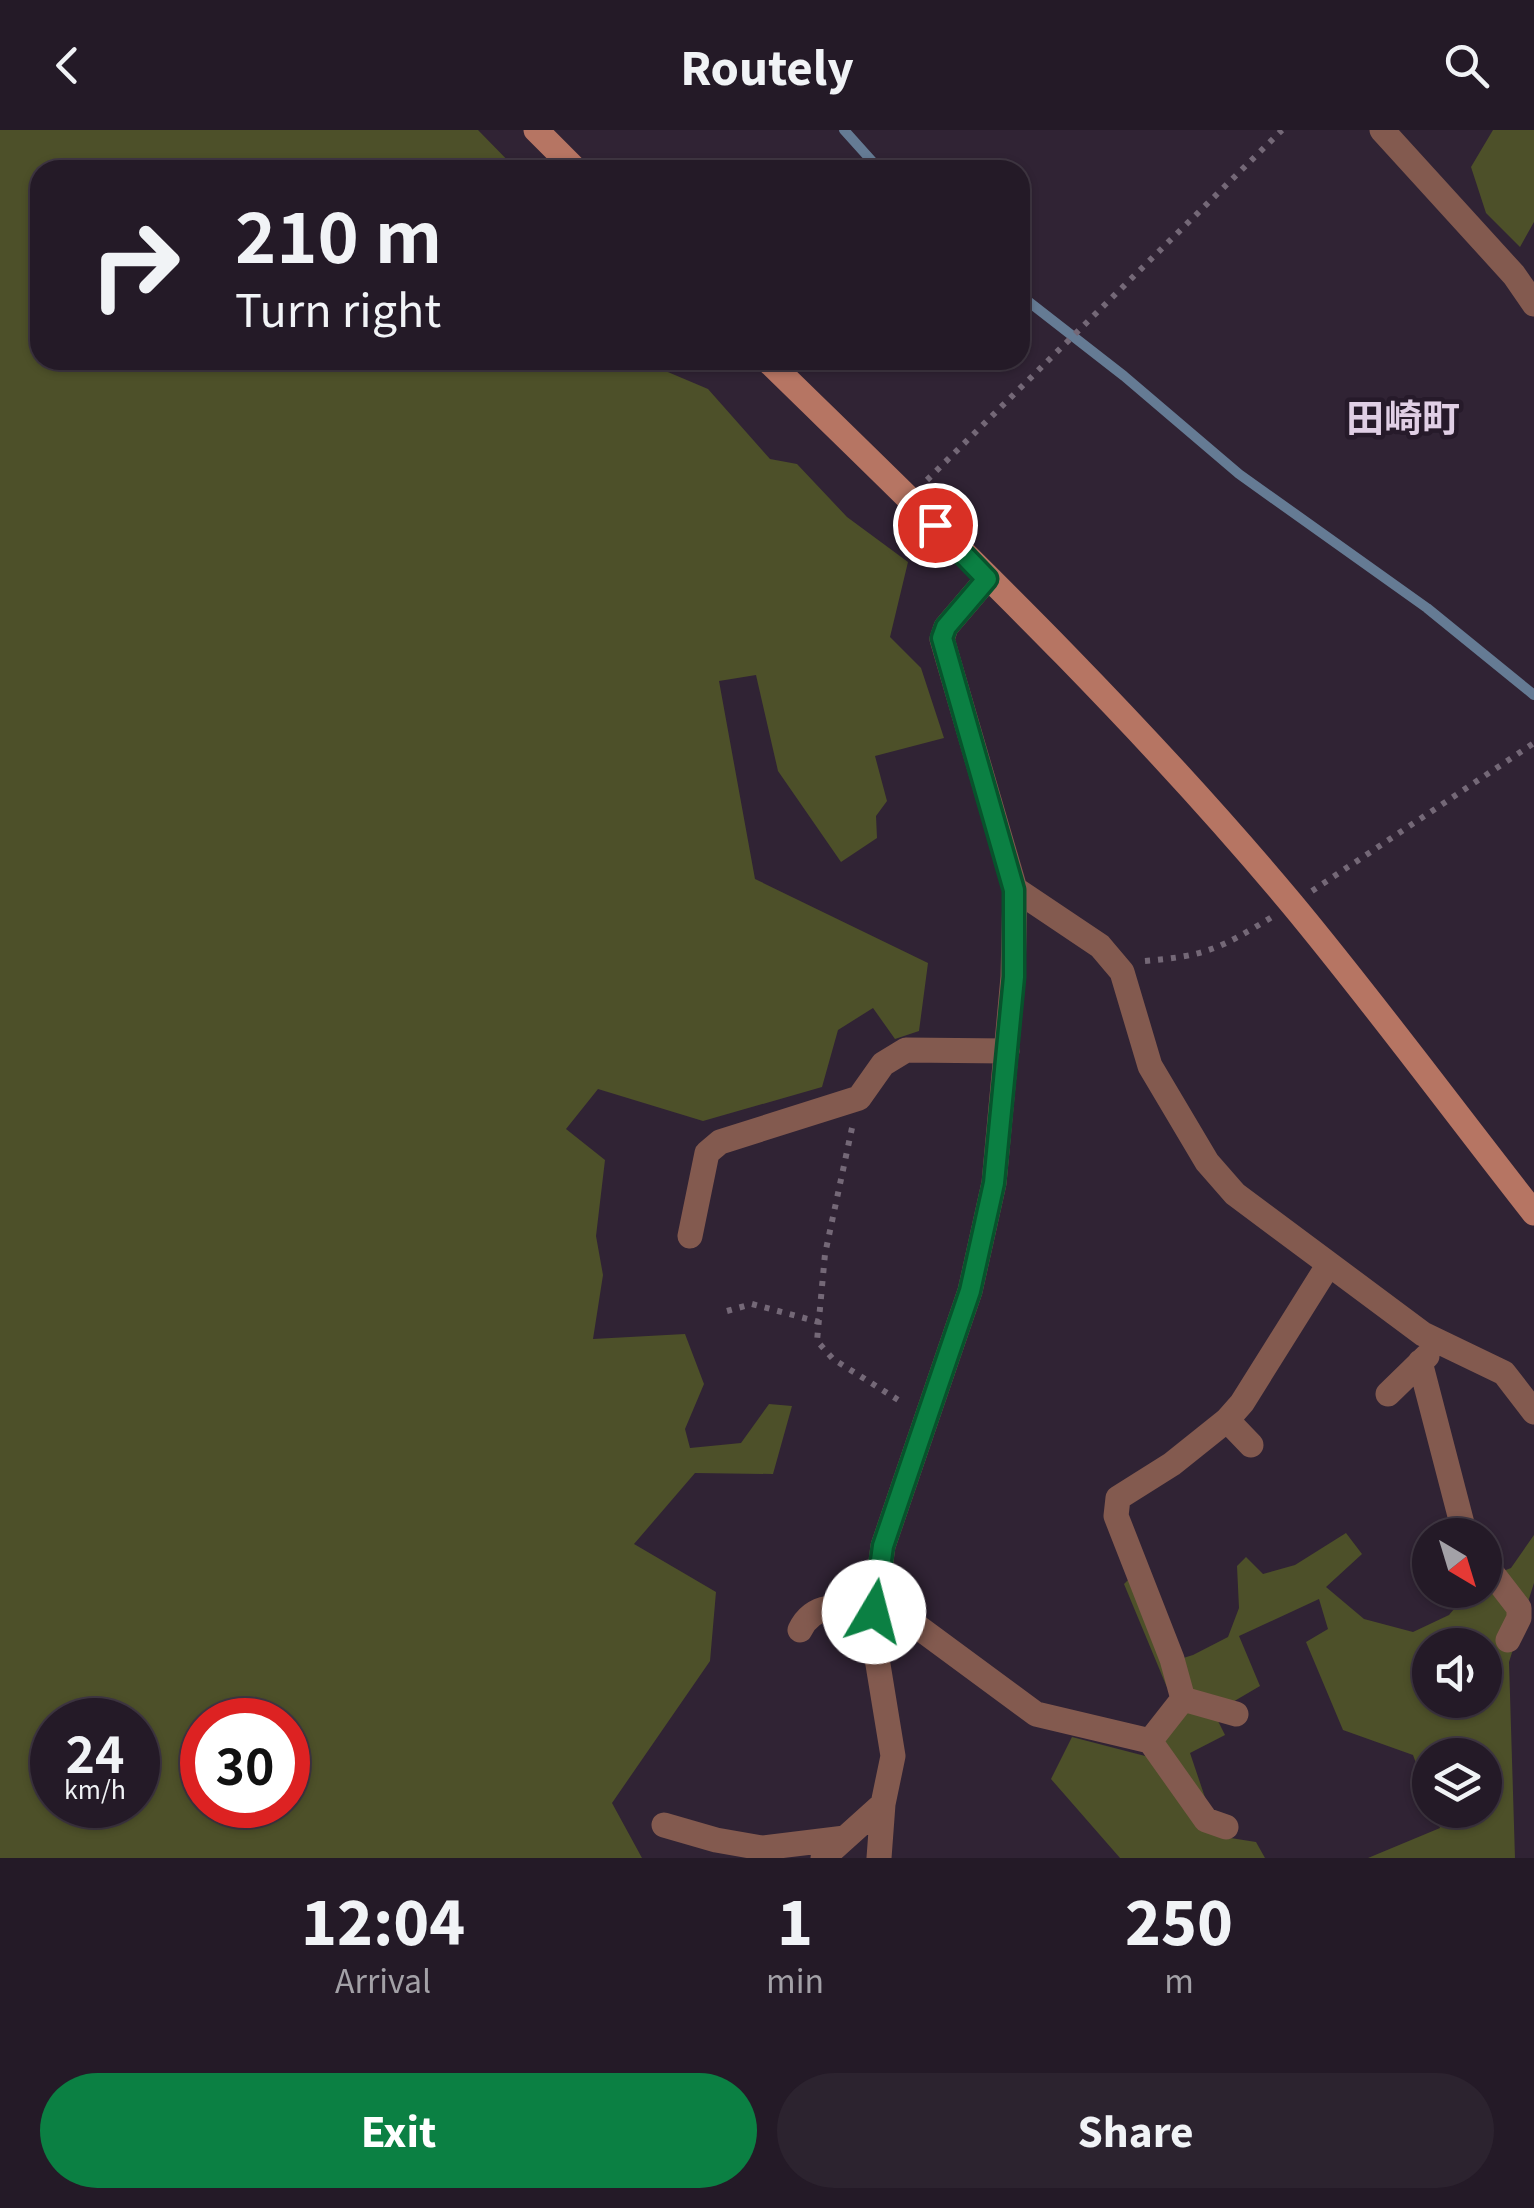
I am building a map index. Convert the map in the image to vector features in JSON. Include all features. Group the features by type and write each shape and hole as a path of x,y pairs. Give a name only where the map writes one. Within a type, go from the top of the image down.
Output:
{"street":[{"path":"536,130 566,160"},
{"path":"1382,130 1514,275 1534,304"},
{"path":"777,370 908,498 1178,776 1292,904 1534,1214"},
{"path":"880,1858 883,1804 893,1756 872,1628 883,1546 970,1291 994,1183 1014,977 1014,890 942,638 946,627 987,579"},
{"path":"1014,890 1100,946 1122,972 1150,1066 1207,1162 1235,1194 1423,1334 1504,1373 1534,1412"},
{"path":"690,1236 708,1153 720,1142 859,1098 882,1064 906,1050 1006,1051"},
{"path":"1183,1698 1172,1659 1116,1516 1118,1498 1172,1464 1227,1420 1242,1403 1329,1264"},
{"path":"1388,1394 1441,1342"},
{"path":"1420,1362 1460,1518"},
{"path":"1227,1420 1252,1445"},
{"path":"1502,1586 1519,1608 1508,1640"},
{"path":"800,1630 817,1611 875,1604 1036,1714 1150,1742 1206,1820 1226,1827"},
{"path":"1183,1698 1236,1714"},
{"path":"1150,1742 1183,1698"},
{"path":"824,1858 883,1804"},
{"path":"664,1825 762,1848 845,1838"}],"path":[{"path":"908,498 1282,130"},
{"path":"1122,972 1137,962 1188,957 1222,948 1534,743"},
{"path":"859,1098 825,1254 817,1341 833,1359 926,1418"},
{"path":"727,1311 752,1304 819,1322"}],"green space":[{"path":"0,130 478,130 507,160 30,160 30,370 663,370 708,389 770,459 797,464 847,517 908,562 890,637 921,668 944,738 875,756 887,801 876,816 877,838 841,862 778,771 756,675 719,681 755,879 928,963 919,1031 895,1039 873,1008 838,1030 822,1087 703,1121 598,1089 566,1129 605,1160 596,1236 603,1275 593,1339 685,1334 704,1384 685,1429 690,1448 741,1443 769,1404 792,1406 773,1474 695,1473 634,1544 716,1592 710,1661 612,1803 642,1858 0,1858"},
{"path":"1493,130 1534,130 1534,222 1520,247 1486,213 1471,167"},
{"path":"1346,1533 1362,1554 1326,1587 1364,1619 1412,1632 1412,1718 1502,1718 1502,1628 1421,1628 1455,1608 1502,1608 1502,1571 1511,1568 1534,1535 1534,1583 1509,1662 1515,1858 1368,1858 1440,1828 1502,1828 1502,1738 1412,1738 1412,1755 1343,1730 1306,1642 1328,1629 1319,1599 1239,1636 1260,1686 1214,1713 1225,1735 1190,1753 1218,1836 1256,1842 1265,1858 1120,1858 1051,1779 1072,1737 1149,1757 1182,1715 1124,1584 1130,1578 1167,1663 1228,1637 1239,1608 1237,1566 1246,1557 1263,1574 1295,1565"}],"waterway":[{"path":"844,130 871,160"},
{"path":"1030,303 1239,474 1427,608 1534,695"}],"district":[{"name":"田崎町","path":"1403,415"}],"route":[{"path":"874,1612 883,1546 970,1291 994,1183 1014,977 1014,890 942,638 946,627 987,579 935,525"}]}
